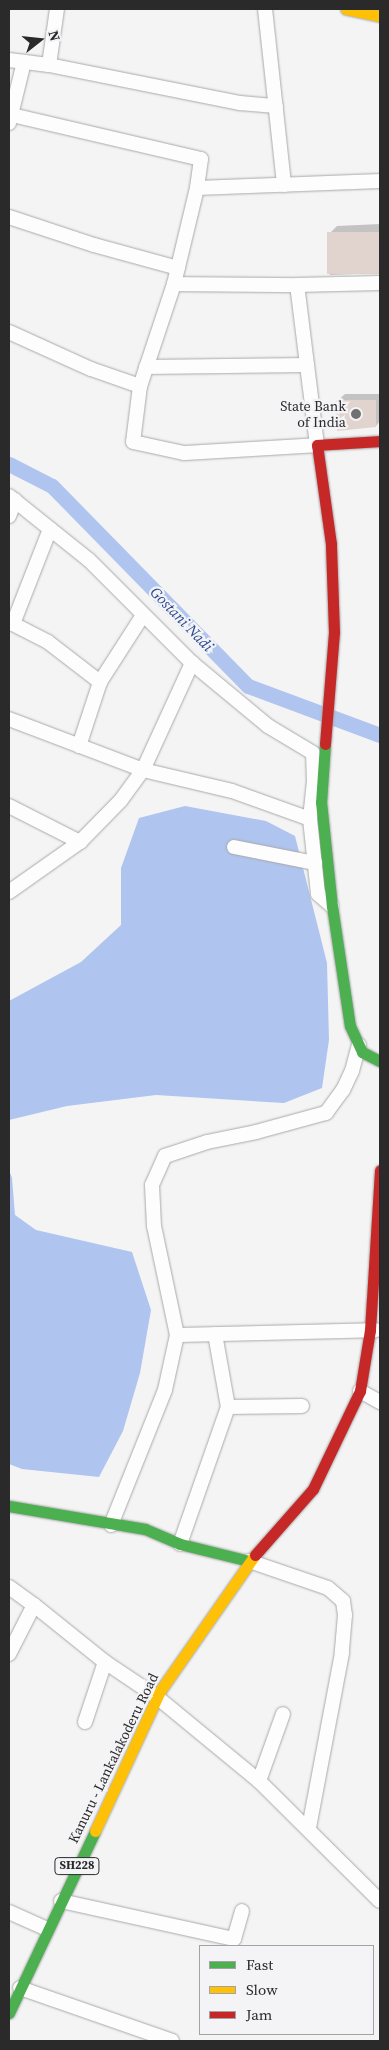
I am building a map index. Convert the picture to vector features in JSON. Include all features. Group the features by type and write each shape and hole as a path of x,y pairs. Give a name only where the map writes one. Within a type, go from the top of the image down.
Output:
{"main road":[{"path":"346,9 380,16"},
{"path":"380,441 317,445 331,544 334,650 321,802 332,906 350,1026 362,1052 380,1061"},
{"name":"Kanuru - Lankalakoderu Road","path":"9,2013 157,1697 249,1560 313,1489 360,1392 375,1330 380,1170"},
{"path":"9,1506 145,1530 180,1544 249,1560"}],"street":[{"path":"49,65 57,9"},
{"path":"265,9 284,185"},
{"path":"9,60 49,65 240,103 276,106"},
{"path":"24,62 10,119 201,159 198,188 174,284 140,386 133,442 184,452 317,445 297,284"},
{"path":"198,188 380,181"},
{"path":"9,217 94,246 178,268"},
{"path":"174,284 380,283"},
{"path":"9,332 91,369 140,386"},
{"path":"146,367 307,365"},
{"path":"9,516 12,498 89,560 192,663 268,726 313,753 314,780 310,818 318,894 332,906"},
{"path":"50,529 13,624 48,642 100,682"},
{"path":"79,746 100,682 143,615"},
{"path":"9,892 80,842 121,800 143,770 192,663"},
{"path":"9,719 143,770 232,791 310,818"},
{"path":"9,806 80,842"},
{"path":"234,847 315,863"},
{"path":"111,1525 164,1390 177,1335 154,1226 152,1185 164,1156 207,1142 256,1132 326,1113 343,1090 352,1071 358,1045"},
{"path":"177,1335 375,1330"},
{"path":"180,1544 228,1408 215,1334"},
{"path":"360,1392 380,1402"},
{"path":"228,1408 302,1406"},
{"path":"249,1560 328,1588 343,1602 345,1615 342,1653 309,1828"},
{"path":"9,1587 105,1662 157,1697 259,1781 309,1828 380,1901"},
{"path":"9,1654 34,1605"},
{"path":"84,1722 105,1662"},
{"path":"259,1781 283,1714"},
{"path":"61,1901 234,1939 242,1911"},
{"path":"9,1912 47,1929"},
{"path":"20,1988 172,2041"}],"water":[{"path":"185,806 266,821 295,836 327,963 329,1040 322,1088 284,1103 156,1095 67,1106 9,1120 9,1001 81,962 121,925 121,868 139,818"},
{"path":"9,1170 12,1178 15,1215 36,1230 132,1252 151,1310 140,1373 123,1431 99,1477 22,1469 9,1464"}],"building":[{"path":"327,232 380,232 380,274 327,274"},
{"name":"State Bank of India","path":"336,400 376,400 376,427 337,431"}],"waterway":[{"name":"Gostani Nadi","path":"9,464 52,486 248,686 380,735"}],"traffic: fast":[{"path":"325,744 321,802 332,906 350,1026 362,1052 380,1061"},
{"path":"9,1506 145,1529 180,1544 249,1561"},
{"path":"9,2013 95,1831"}],"traffic: slow":[{"path":"346,9 380,16"},
{"path":"95,1831 160,1691 255,1555"}],"traffic: jam":[{"path":"325,744 334,632 331,544 317,445 380,441"},
{"path":"255,1555 313,1489 360,1391 370,1330 380,1170"}],"place":[{"name":"State Bank of India","path":"356,414"}]}
